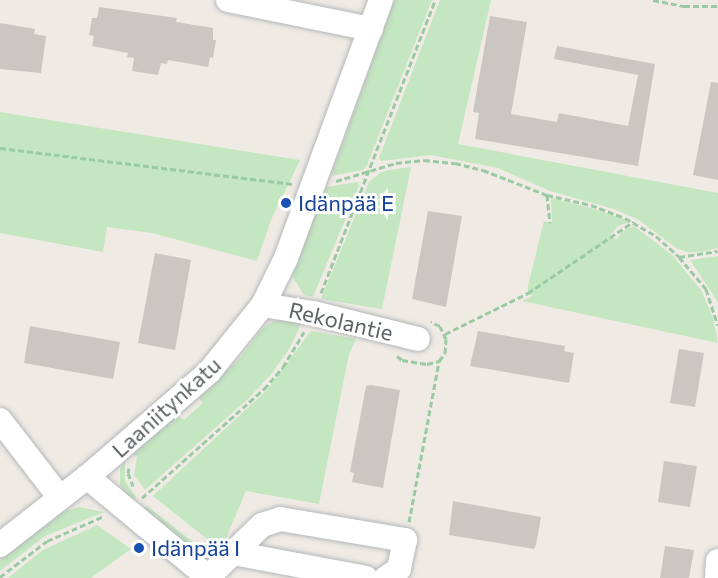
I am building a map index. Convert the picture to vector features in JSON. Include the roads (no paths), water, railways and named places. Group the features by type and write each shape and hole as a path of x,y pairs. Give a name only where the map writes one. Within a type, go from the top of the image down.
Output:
{"street":[{"path":"228,0 371,29"},
{"name":"Laaniitynkatu","path":"0,545 87,477 209,372 263,304 283,266 305,182 371,29 381,0"},
{"name":"Rekolantie","path":"263,304 313,313 418,339"},
{"path":"0,420 60,498"},
{"path":"87,477 133,503 208,578 262,525 280,519 405,540 399,569 386,578"},
{"path":"233,553 366,578"},
{"path":"717,578 718,561"}],"place":[{"name":"Idänpää E","path":"286,203"},
{"name":"Idänpää I","path":"139,548"}]}
